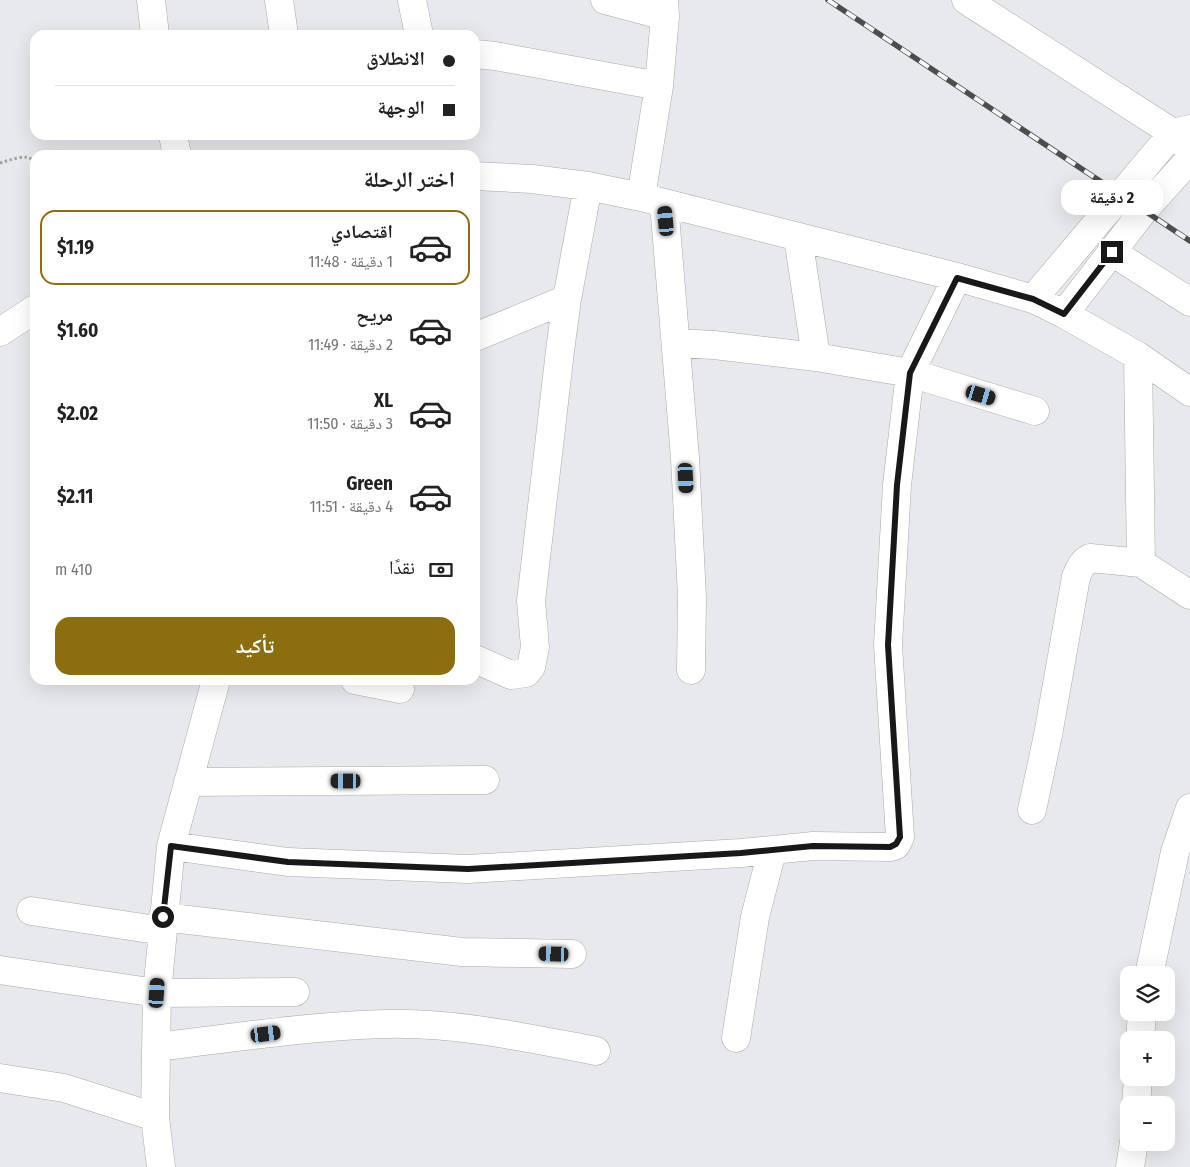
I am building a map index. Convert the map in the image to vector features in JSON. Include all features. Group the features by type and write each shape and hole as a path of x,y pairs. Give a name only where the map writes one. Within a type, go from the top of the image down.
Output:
{"street":[{"path":"151,0 154,30"},
{"path":"279,0 283,30"},
{"path":"412,0 418,30"},
{"path":"605,0 665,8 652,200 676,343 692,597 691,670"},
{"path":"966,0 1184,137 1033,299"},
{"path":"480,54 659,86"},
{"path":"1064,314 1144,210 1190,159"},
{"path":"480,176 532,179 588,186 652,200 1033,299 1064,314 1138,356 1190,392"},
{"path":"480,661 511,675 526,673 531,666 535,647 531,601 567,299 588,186"},
{"path":"798,237 816,357"},
{"path":"1112,252 1190,302"},
{"path":"171,846 288,862 468,869 772,851 813,846 890,847 896,844 900,837 888,645 897,485 910,373 957,278"},
{"path":"480,335 567,299"},
{"path":"0,332 30,312"},
{"path":"676,343 714,345 816,357 910,373 1035,411"},
{"path":"1138,356 1141,563"},
{"path":"1032,810 1053,710 1076,577 1084,562 1090,558 1141,563 1190,595"},
{"path":"161,1167 155,1117 157,993 171,846 215,685"},
{"path":"380,685 400,689"},
{"path":"188,782 485,780"},
{"path":"1151,966 1175,852 1190,808"},
{"path":"736,1038 755,917 772,851"},
{"path":"31,911 462,952 572,954"},
{"path":"0,970 157,993 296,992"},
{"path":"157,1047 284,1032 386,1024 448,1027 538,1040 596,1051"},
{"path":"0,1078 64,1088 155,1117"},
{"path":"1130,1167 1133,1151"}],"path":[{"path":"0,163 24,156 30,158"}],"railway":[{"path":"828,0 1190,241"}],"route":[{"path":"163,917 171,846 288,862 468,869 772,851 813,846 890,847 896,844 900,837 888,645 897,485 910,373 957,278 1033,299 1064,314 1112,252"}]}
